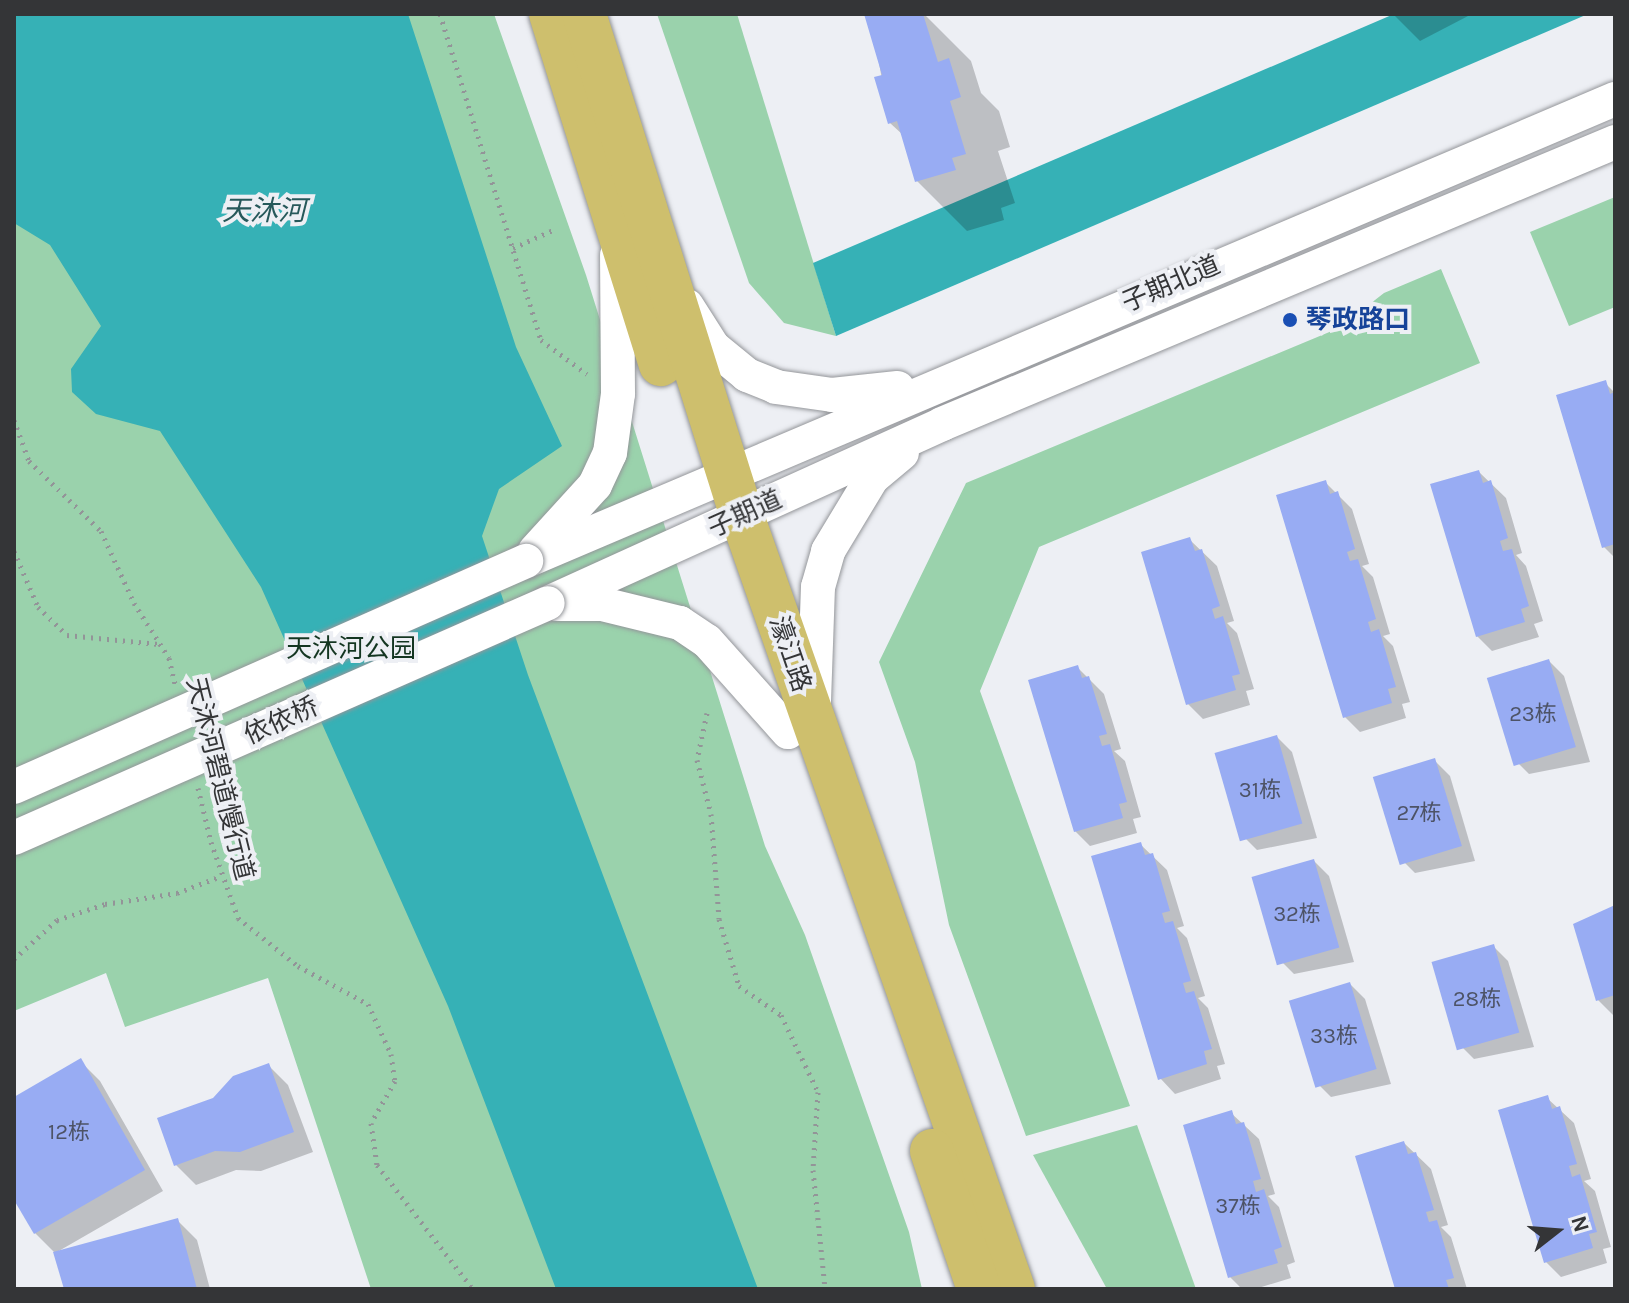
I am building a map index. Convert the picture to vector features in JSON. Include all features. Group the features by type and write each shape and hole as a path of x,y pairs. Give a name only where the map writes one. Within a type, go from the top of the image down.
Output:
{"main road":[{"name":"濠江路","path":"551,14 633,233 729,521 994,1282"},
{"name":"濠江路","path":"584,14 633,233"}],"street":[{"name":"子期北道","path":"714,477 1615,99"},
{"name":"子期北道","path":"942,424 1615,142"},
{"path":"633,233 713,347 747,375 776,387 832,395 934,384"},
{"path":"526,561 595,485 610,453 633,233"},
{"path":"801,727 818,587 828,551 872,478 942,424"},
{"name":"子期道","path":"548,603 942,424"},
{"name":"子期道","path":"526,561 714,477"},
{"name":"依依桥","path":"14,787 526,561"},
{"path":"548,603 602,604 680,623 707,641 801,727"},
{"name":"依依桥","path":"14,838 548,603"}],"path":[{"path":"440,14 541,340 588,375"},
{"path":"513,248 553,230"},
{"name":"天沐河碧道慢行道","path":"14,420 29,461 101,531 134,603 160,644 176,689"},
{"path":"14,551 38,607 67,635 160,644"},
{"path":"707,713 697,760 711,814 719,919 739,986 781,1015 818,1092 813,1170 825,1289"},
{"name":"天沐河碧道慢行道","path":"197,781 221,876 238,918 298,966 368,1004 391,1054 395,1081 371,1123 377,1165 473,1289"},
{"path":"14,959 57,920 105,904 177,893 221,876"}],"green space":[{"name":"天沐河公园","path":"14,14 494,14 586,275 765,846 805,935 909,1232 922,1289 371,1289 268,978 125,1027 106,973 14,1011"},
{"path":"657,14 737,14 836,336 784,323 749,283"},
{"path":"1615,197 1615,307 1569,326 1530,232"},
{"path":"1441,269 1480,363 1039,547 980,691 1130,1106 1026,1136 949,925 915,762 879,662 966,483 1339,328 1384,293"},
{"path":"1137,1125 1196,1289 1107,1289 1033,1155"}],"water":[{"name":"天沐河","path":"14,14 408,14 516,347 562,446 499,489 482,536 528,675 758,1289 556,1289 448,1006 261,587 160,431 96,414 72,392 71,369 101,326 50,245 14,223"},
{"path":"1394,14 1588,14 836,336 813,263"}],"building":[{"path":"864,14 923,14 938,62 949,58 961,97 950,101 966,154 952,158 956,170 915,182 897,121 888,124 874,77 882,75"},
{"path":"1606,380 1610,394 1615,392 1615,544 1602,548 1556,395"},
{"path":"1479,470 1483,483 1491,480 1508,538 1500,541 1503,551 1512,549 1529,606 1521,609 1525,622 1476,637 1430,484"},
{"path":"1326,480 1330,494 1338,491 1355,549 1347,552 1350,561 1358,559 1376,619 1368,622 1371,632 1379,629 1396,687 1388,689 1392,703 1343,718 1276,495"},
{"path":"1190,537 1195,551 1202,549 1220,606 1212,609 1215,619 1223,616 1240,674 1232,676 1236,690 1186,705 1141,552"},
{"path":"1549,659 1576,747 1514,766 1487,678"},
{"path":"1078,665 1082,678 1089,676 1107,734 1099,736 1102,746 1110,744 1127,802 1119,804 1123,818 1074,832 1028,680"},
{"path":"1277,735 1302,823 1240,841 1215,753"},
{"path":"1435,758 1462,846 1400,865 1373,777"},
{"path":"1141,842 1145,855 1153,853 1170,911 1162,913 1165,923 1173,921 1191,981 1183,983 1186,993 1194,991 1212,1049 1204,1051 1207,1064 1158,1080 1091,856"},
{"path":"1314,859 1339,947 1277,965 1252,877"},
{"path":"1615,905 1615,995 1596,1001 1573,924"},
{"path":"1494,944 1519,1032 1457,1050 1432,962"},
{"path":"1350,982 1377,1069 1315,1088 1289,1001"},
{"path":"81,1058 145,1170 34,1234 14,1200 14,1097"},
{"path":"269,1063 294,1132 240,1152 215,1151 174,1166 157,1118 213,1098 233,1076"},
{"path":"1548,1095 1552,1109 1560,1106 1577,1164 1569,1166 1572,1177 1580,1174 1597,1232 1589,1234 1593,1248 1544,1263 1498,1110"},
{"path":"1232,1110 1236,1124 1244,1122 1261,1179 1253,1181 1256,1192 1264,1189 1282,1247 1274,1250 1278,1263 1228,1278 1183,1125"},
{"path":"1404,1141 1408,1154 1416,1152 1434,1210 1426,1212 1429,1222 1437,1220 1454,1278 1446,1280 1449,1289 1395,1289 1355,1156"},
{"path":"178,1218 197,1289 64,1289 53,1252"}],"place":[{"name":"琴政路口","path":"1290,320"}]}
